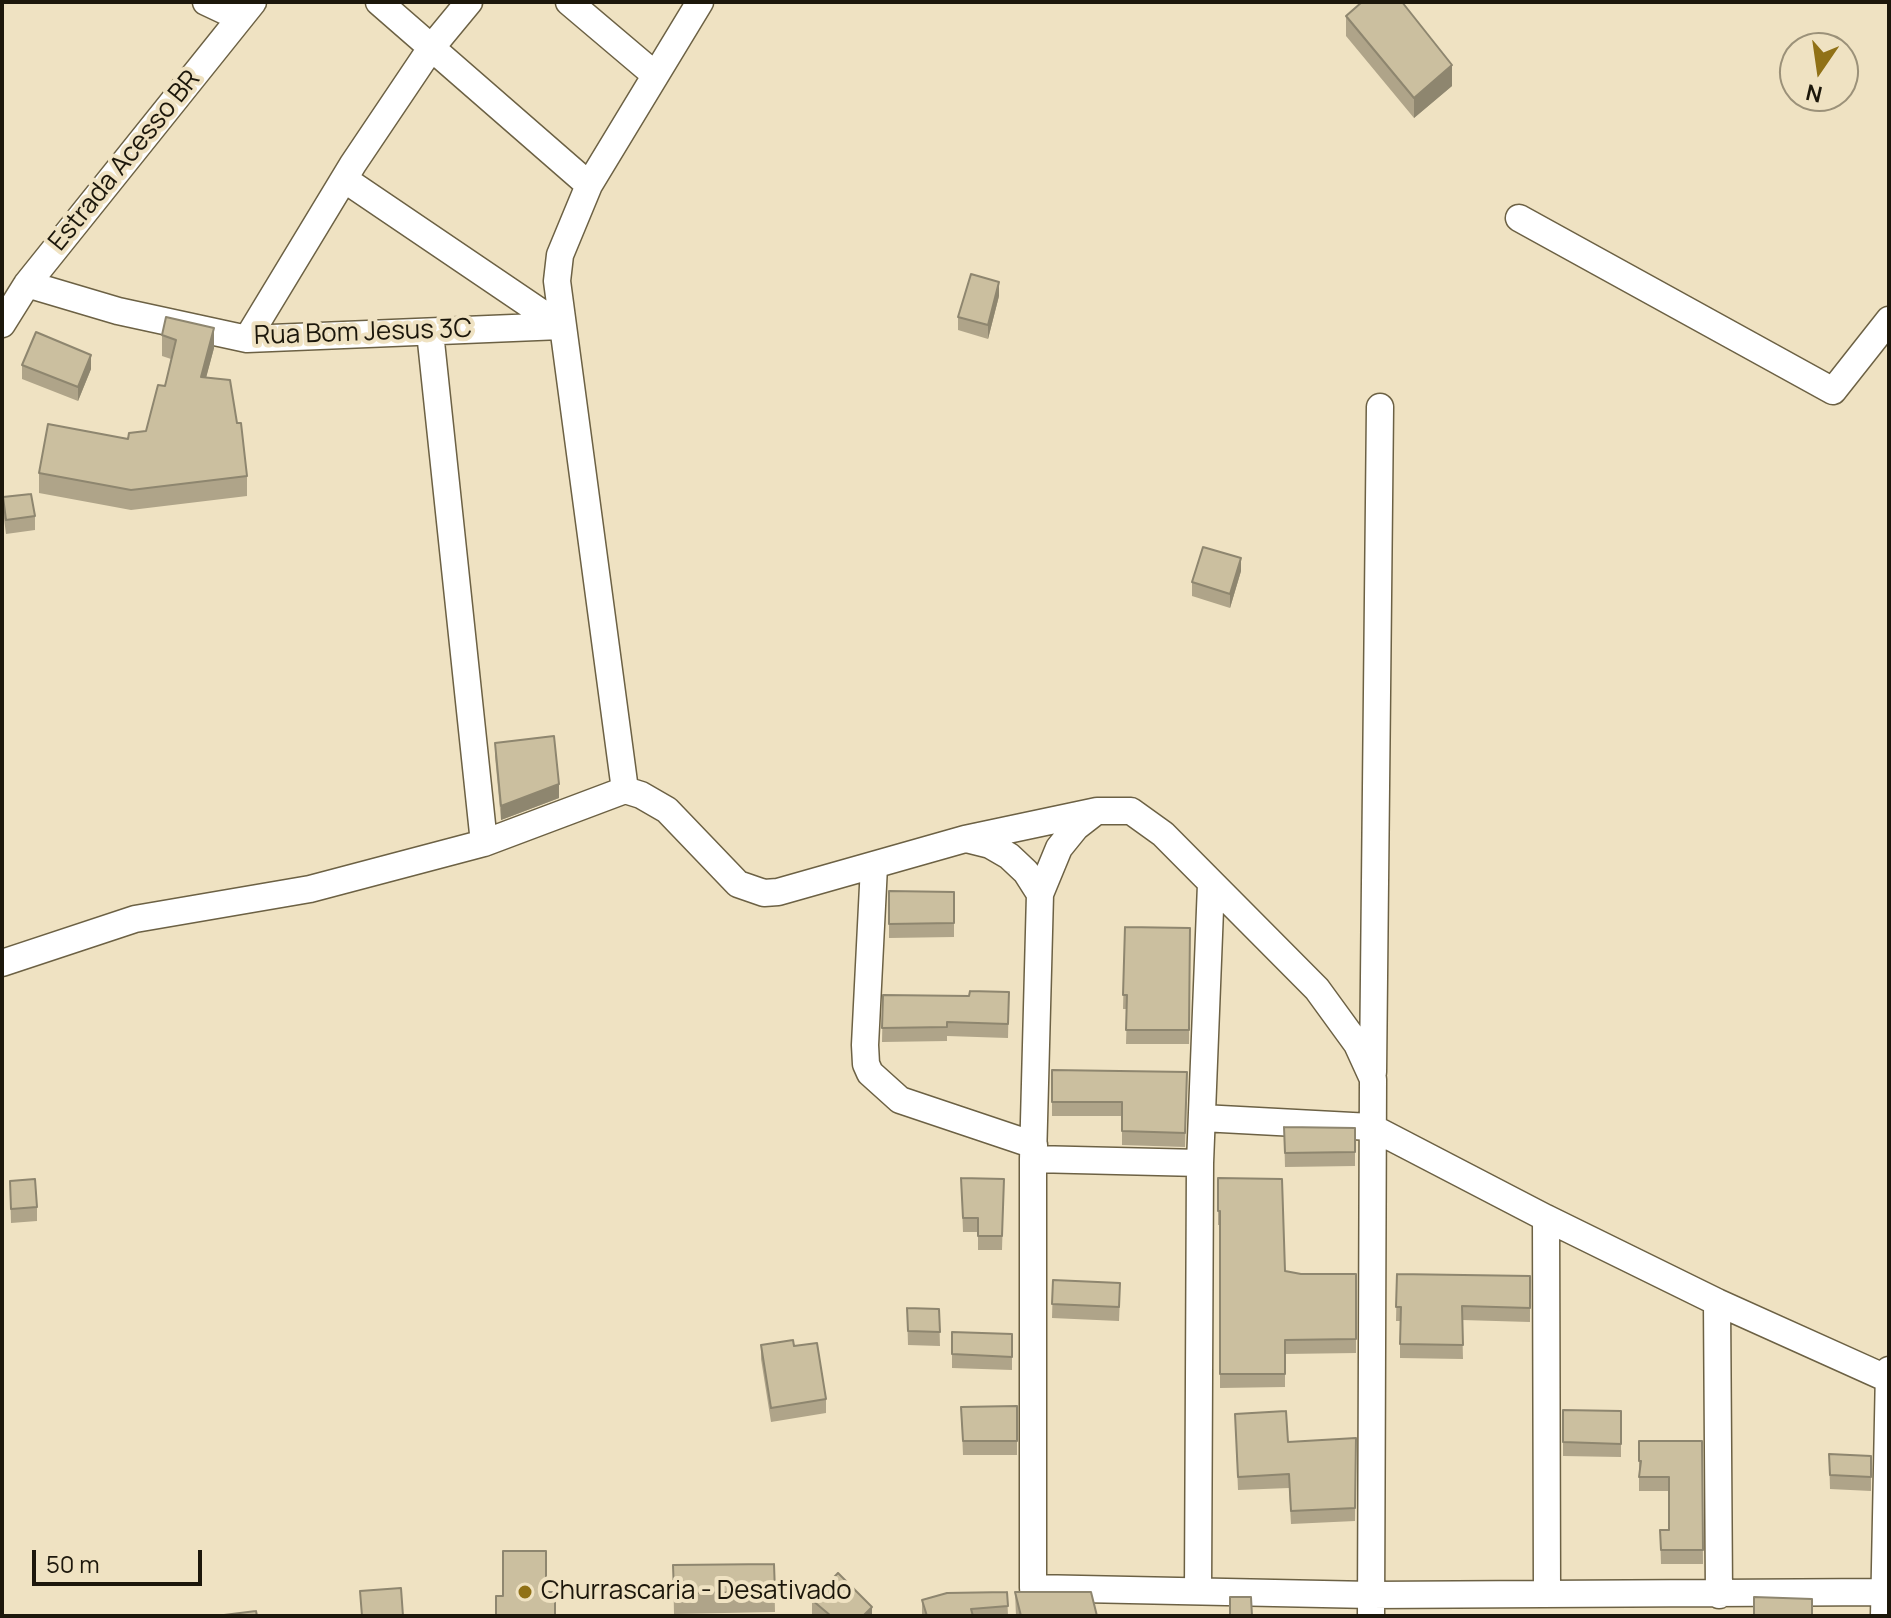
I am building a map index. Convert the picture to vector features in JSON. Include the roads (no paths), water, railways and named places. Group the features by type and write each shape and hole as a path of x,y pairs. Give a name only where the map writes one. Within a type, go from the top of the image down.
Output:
{"street":[{"path":"206,2 247,10"},
{"path":"379,2 589,185"},
{"path":"247,339 344,179 431,48 469,2"},
{"path":"569,2 654,74"},
{"path":"625,790 557,281 560,255 589,185 700,2"},
{"name":"Estrada Acesso BR","path":"2,324 27,284 247,10"},
{"path":"344,179 561,326"},
{"path":"1519,218 1833,391 1889,320"},
{"name":"Rua Bom Jesus 3C","path":"27,284 118,311 247,339 561,326"},
{"path":"430,332 484,843"},
{"path":"1371,1605 1371,1127 1380,407"},
{"path":"2,963 135,919 310,889 484,843 625,790 667,810 738,884 764,893 778,892 965,839 1097,811 1131,811 1163,834 1317,989 1357,1044 1373,1079"},
{"path":"1097,811 1076,827 1059,848 1040,894 1034,1152 1033,1588 1198,1590 1371,1605 1547,1593 1719,1595 1884,1604 1888,1374 1717,1302 1371,1127 1202,1118"},
{"path":"965,839 990,845 1009,856 1026,872 1040,894"},
{"path":"874,866 865,1045 870,1073 900,1100 1034,1152 1200,1163"},
{"path":"1198,1590 1200,1163 1211,884"},
{"path":"1546,1218 1547,1593"},
{"path":"1717,1302 1719,1595"}],"place":[{"name":"Churrascaria - Desativado","path":"525,1592"}]}
